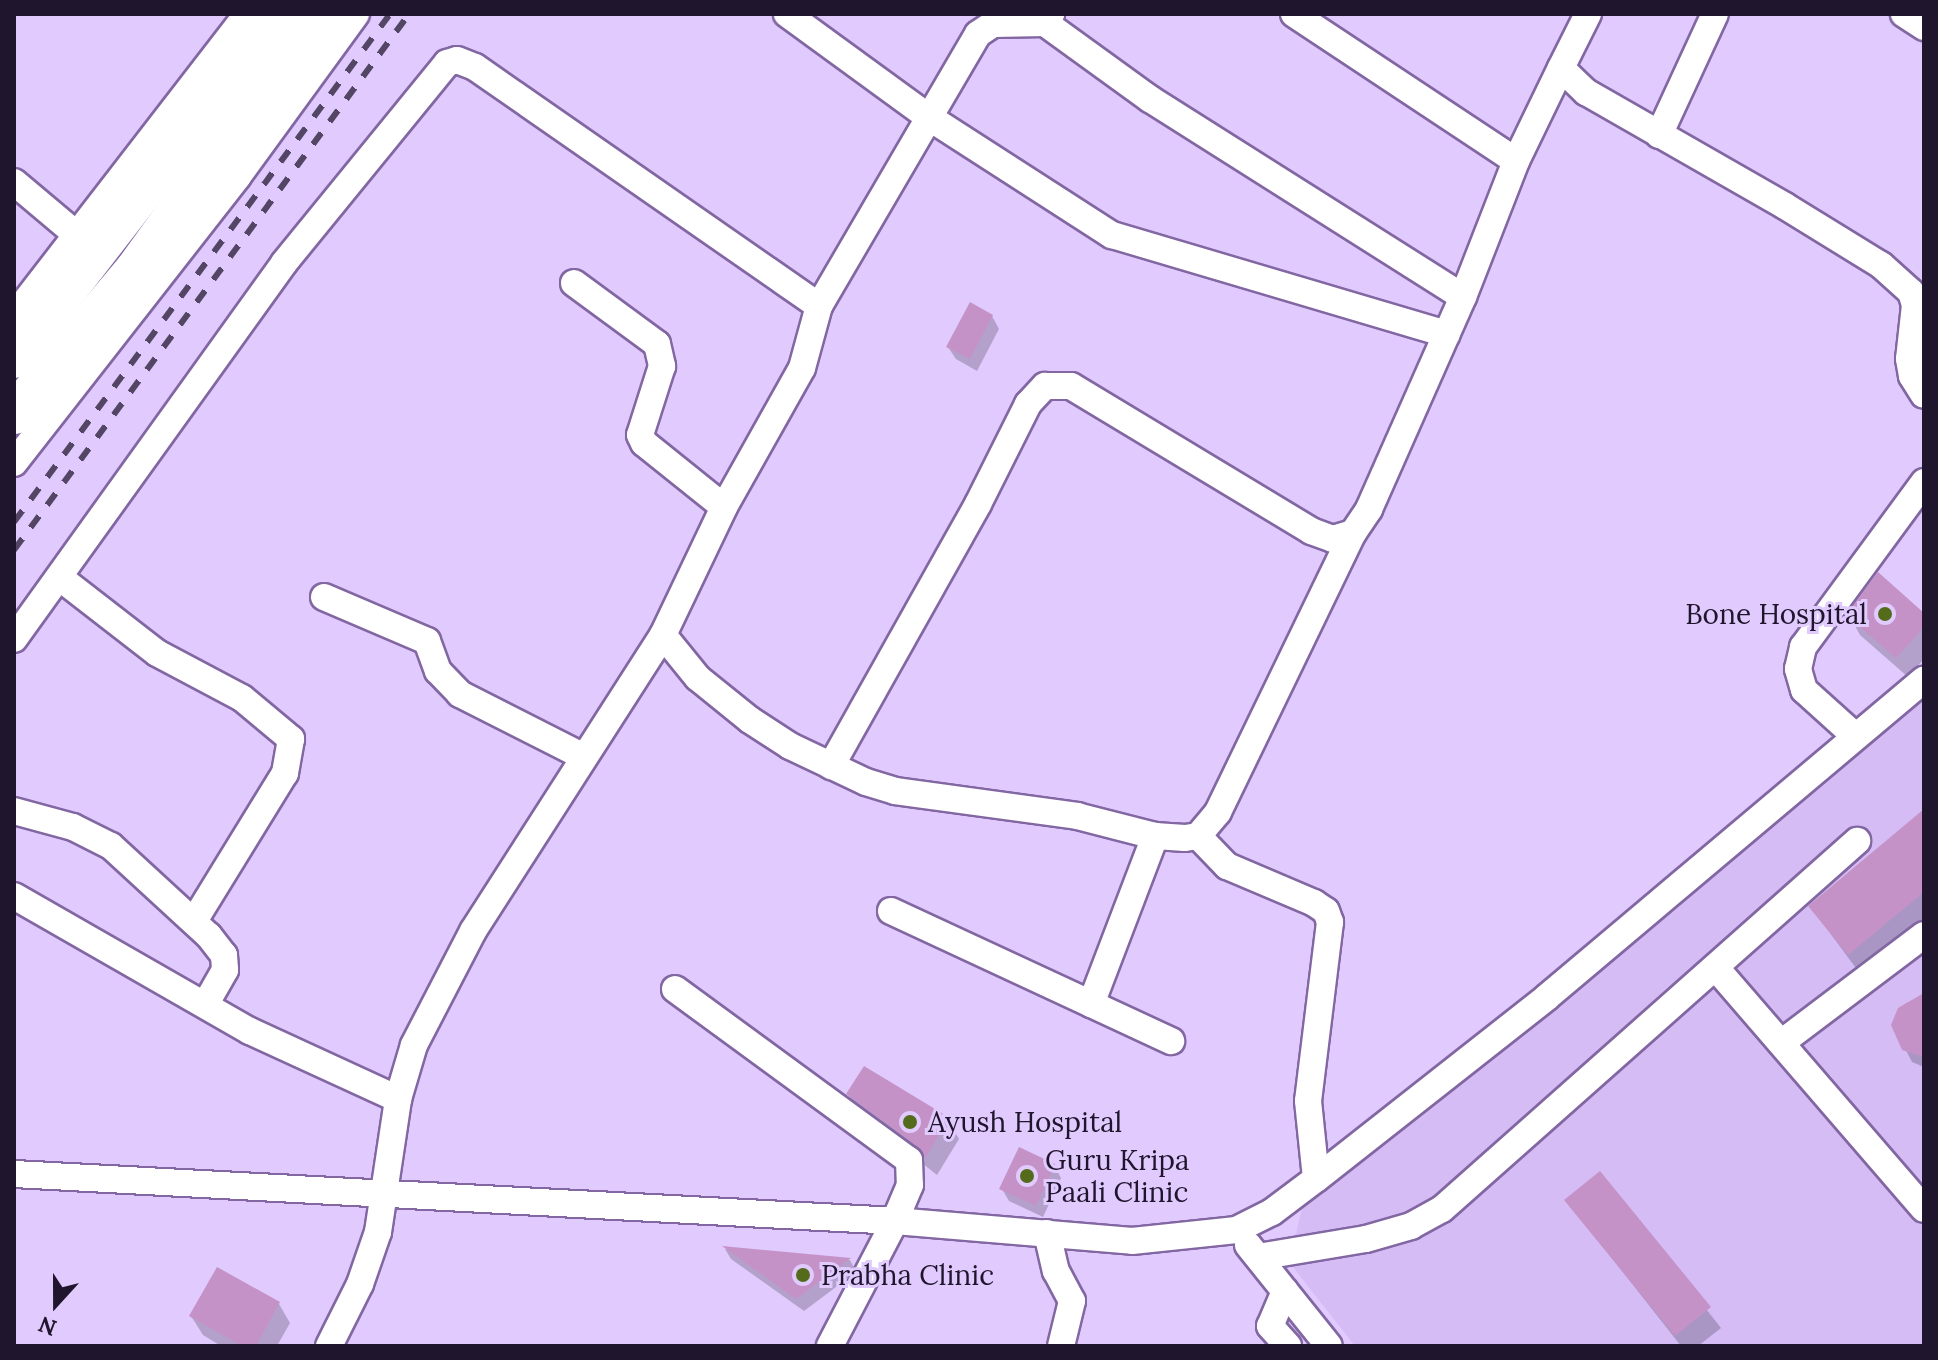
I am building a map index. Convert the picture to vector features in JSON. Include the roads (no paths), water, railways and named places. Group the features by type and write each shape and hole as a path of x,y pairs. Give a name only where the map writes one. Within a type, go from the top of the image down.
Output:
{"highway":[{"path":"14,358 281,14"},
{"path":"14,414 135,270 320,14"}],"street":[{"path":"14,316 247,14"},
{"path":"14,463 238,176 356,14"},
{"path":"787,14 927,116 1112,235 1447,334"},
{"path":"1294,14 1516,161"},
{"path":"1198,836 1218,812 1353,533 1369,509 1463,297 1516,161 1588,14"},
{"path":"1659,135 1715,14"},
{"path":"1904,14 1924,27"},
{"path":"329,1346 369,1261 386,1192 398,1099 414,1045 457,959 663,635 724,507 802,368 819,306 927,116 978,34 993,24 1048,18 1150,99 1463,297"},
{"path":"14,639 284,263 447,63 457,60 475,67 819,306"},
{"path":"1561,68 1586,92 1896,276 1915,305 1909,359 1912,376 1924,395"},
{"path":"14,182 77,235"},
{"path":"574,283 657,344 662,366 640,435 644,443 724,507"},
{"path":"831,766 978,504 1028,404 1045,386 1071,386 1311,531 1333,539 1353,533"},
{"path":"1854,735 1804,690 1798,669 1803,647 1924,482"},
{"path":"59,577 157,653 242,698 291,739 285,773 194,921"},
{"path":"324,597 427,641 438,671 460,694 584,757"},
{"path":"663,635 698,678 750,720 831,766 895,791 1077,816 1155,836 1198,836 1227,866 1314,903 1330,922 1308,1101 1316,1179"},
{"path":"14,1174 895,1221 1161,1241 1236,1230 1272,1212 1547,997 1924,679"},
{"path":"14,811 73,827 111,846 146,884 194,921 224,955 221,985 205,1005"},
{"path":"1091,1004 1155,836"},
{"path":"1258,1257 1366,1239 1411,1226 1442,1209 1857,841"},
{"path":"14,896 205,1005 398,1099"},
{"path":"891,911 1171,1041"},
{"path":"1781,1043 1924,935"},
{"path":"1716,968 1924,1209"},
{"path":"675,989 909,1160 910,1185 895,1221 830,1346"},
{"path":"1236,1230 1329,1346"},
{"path":"1047,1233 1056,1271 1072,1301 1061,1346"},
{"path":"1285,1291 1270,1326 1288,1346"}],"railway":[{"path":"14,522 390,14"},
{"path":"14,550 409,14"}],"place":[{"name":"Bone Hospital","path":"1885,614"},
{"name":"Ayush Hospital","path":"910,1122"},
{"name":"Guru Kripa Paali Clinic","path":"1027,1176"},
{"name":"Prabha Clinic","path":"803,1275"}]}
